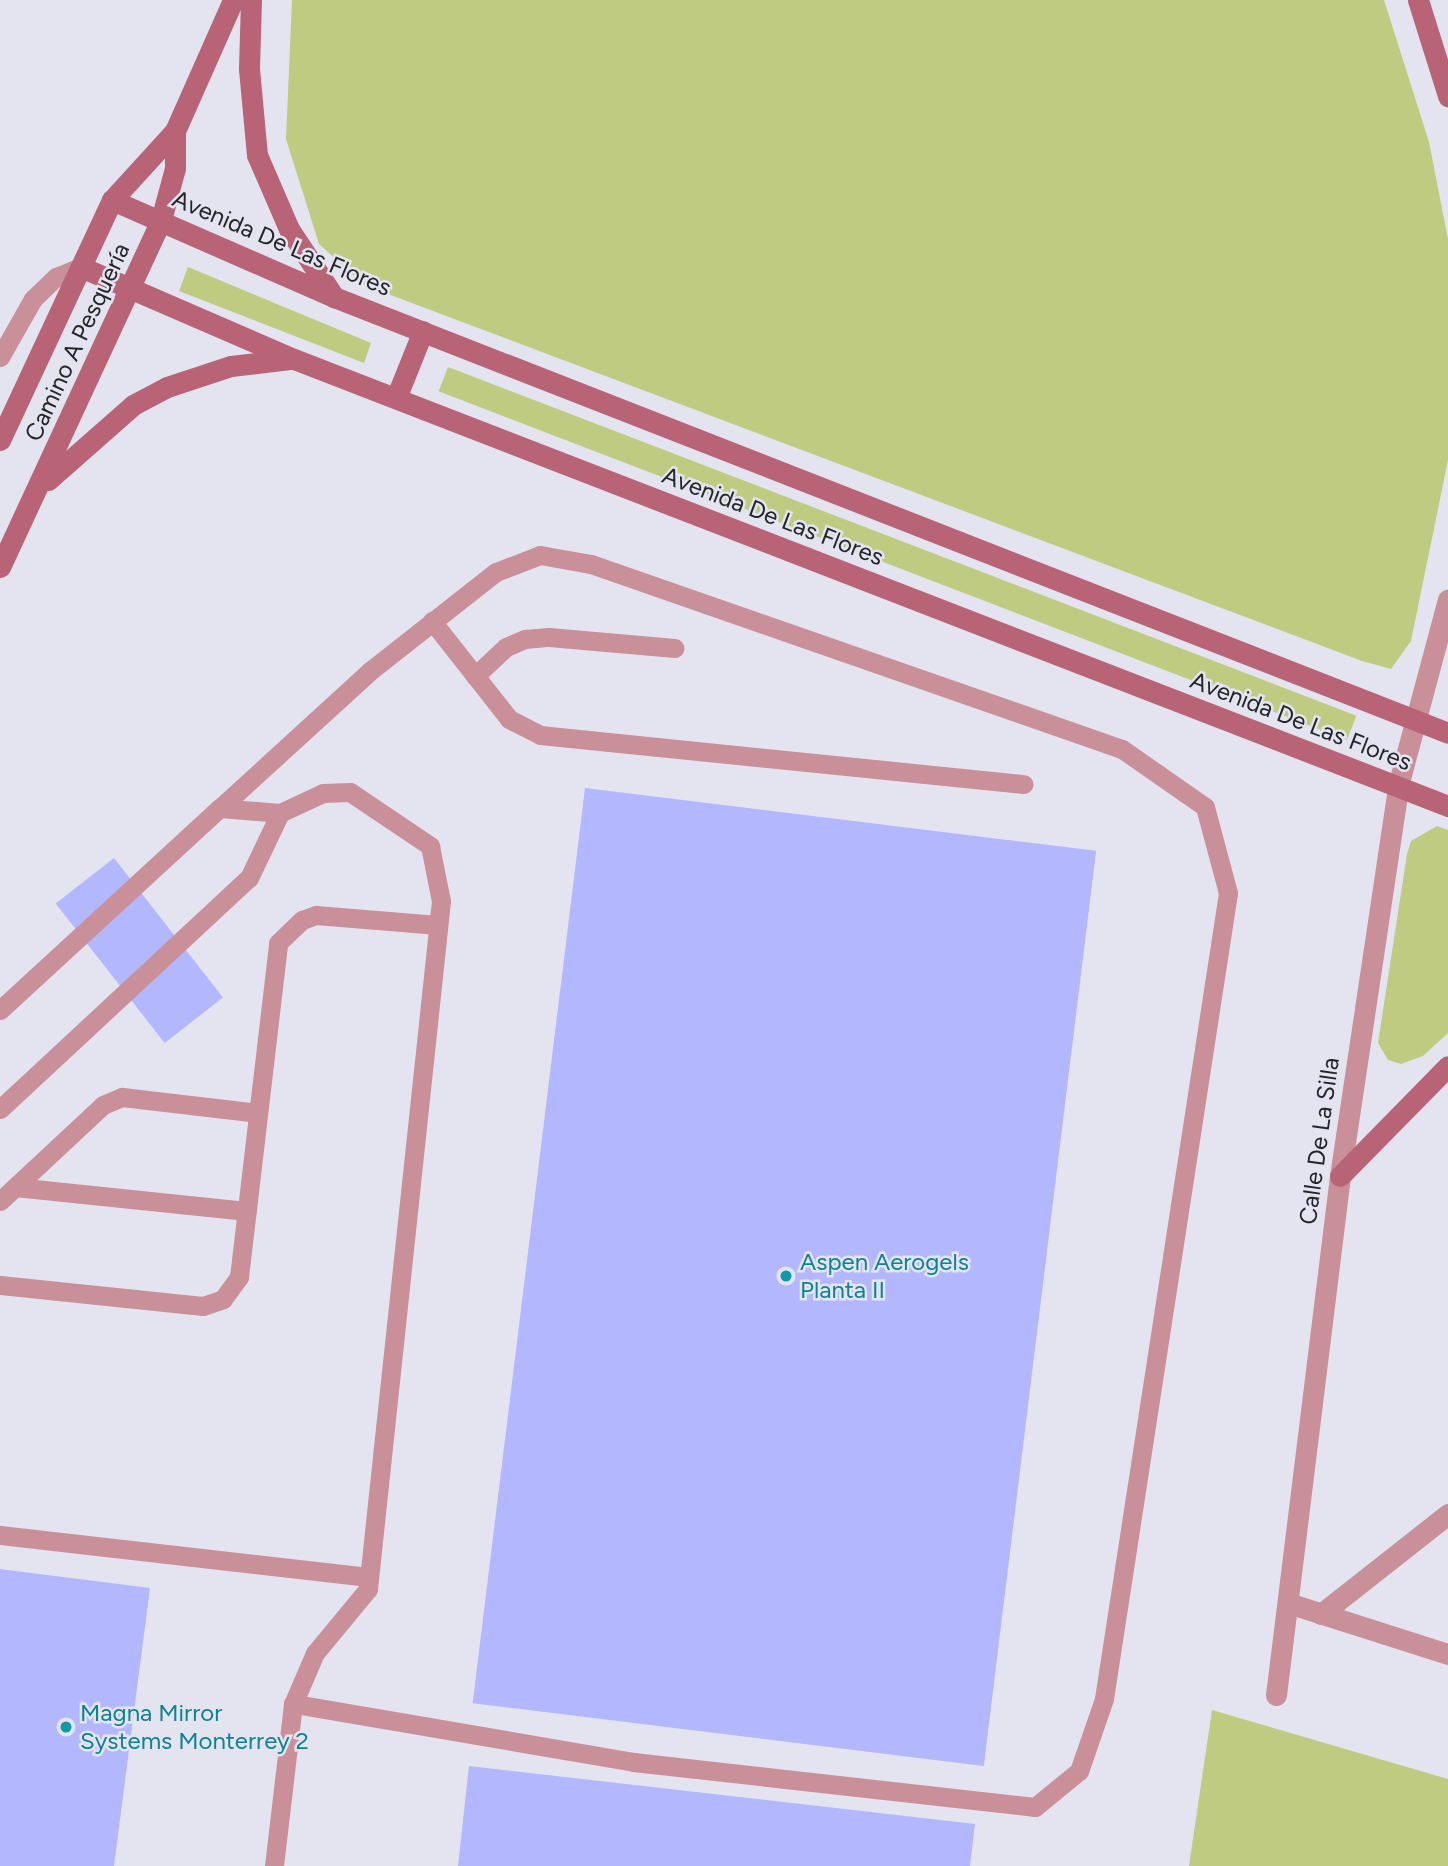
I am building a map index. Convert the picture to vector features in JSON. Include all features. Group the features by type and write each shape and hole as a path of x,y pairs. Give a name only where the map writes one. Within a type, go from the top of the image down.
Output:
{"street":[{"name":"Camino A Pesquería","path":"0,440 112,200 175,131 233,0"},
{"path":"251,0 249,69 257,155 289,229 334,297"},
{"path":"1418,0 1448,96"},
{"name":"Camino A Pesquería","path":"0,567 132,288 161,220 175,168 175,131"},
{"name":"Avenida De Las Flores","path":"112,200 334,297 1448,733"},
{"name":"Avenida De Las Flores","path":"81,267 294,359 1448,806"},
{"path":"396,398 422,331"},
{"path":"38,488 133,405 167,387 231,366 294,359"},
{"name":"Calle De La Silla","path":"1276,1695 1340,1176 1398,786 1448,600"},
{"path":"1340,1176 1448,1066"},
{"path":"1321,1614 1448,1514"},
{"path":"1288,1603 1448,1654"}],"lane":[{"path":"0,357 33,299 56,277 81,267"},
{"path":"0,1010 370,671 496,572 540,555 591,564 1122,749 1205,807 1228,893 1104,1699 1079,1771 1035,1807 634,1762 293,1704"},
{"path":"432,621 509,719 540,736 1024,784"},
{"path":"475,676 506,647 525,639 549,637 676,648"},
{"path":"220,808 280,813 323,793 350,792 394,818 430,846 441,901 369,1589 315,1653 293,1704 274,1866"},
{"path":"0,1109 249,878 280,813"},
{"path":"0,1285 203,1306 223,1298 239,1277 278,943 302,920 316,915 438,925"},
{"path":"0,1201 103,1105 122,1097 258,1113"},
{"path":"15,1187 247,1211"},
{"path":"0,1535 369,1577"}],"green space":[{"path":"292,0 1384,0 1429,142 1448,239 1448,460 1411,641 1391,669 1362,661 364,285 319,244 286,139"},
{"path":"188,267 371,343 364,363 179,291"},
{"path":"448,367 1356,716 1347,740 439,391"},
{"path":"1437,826 1448,830 1448,1033 1423,1056 1401,1064 1388,1060 1378,1043 1407,854 1411,841"},
{"path":"1212,1710 1448,1779 1448,1866 1189,1866"}],"building":[{"name":"Aspen Aerogels Planta II","path":"585,788 1096,851 984,1766 473,1703"},
{"path":"114,858 223,997 165,1043 56,904"},
{"name":"Magna Mirror Systems Monterrey 2","path":"0,1569 150,1588 114,1866 0,1866"},
{"path":"469,1766 975,1824 970,1866 458,1866"}],"place":[{"name":"Aspen Aerogels Planta II","path":"786,1276"},
{"name":"Magna Mirror Systems Monterrey 2","path":"66,1727"}]}
